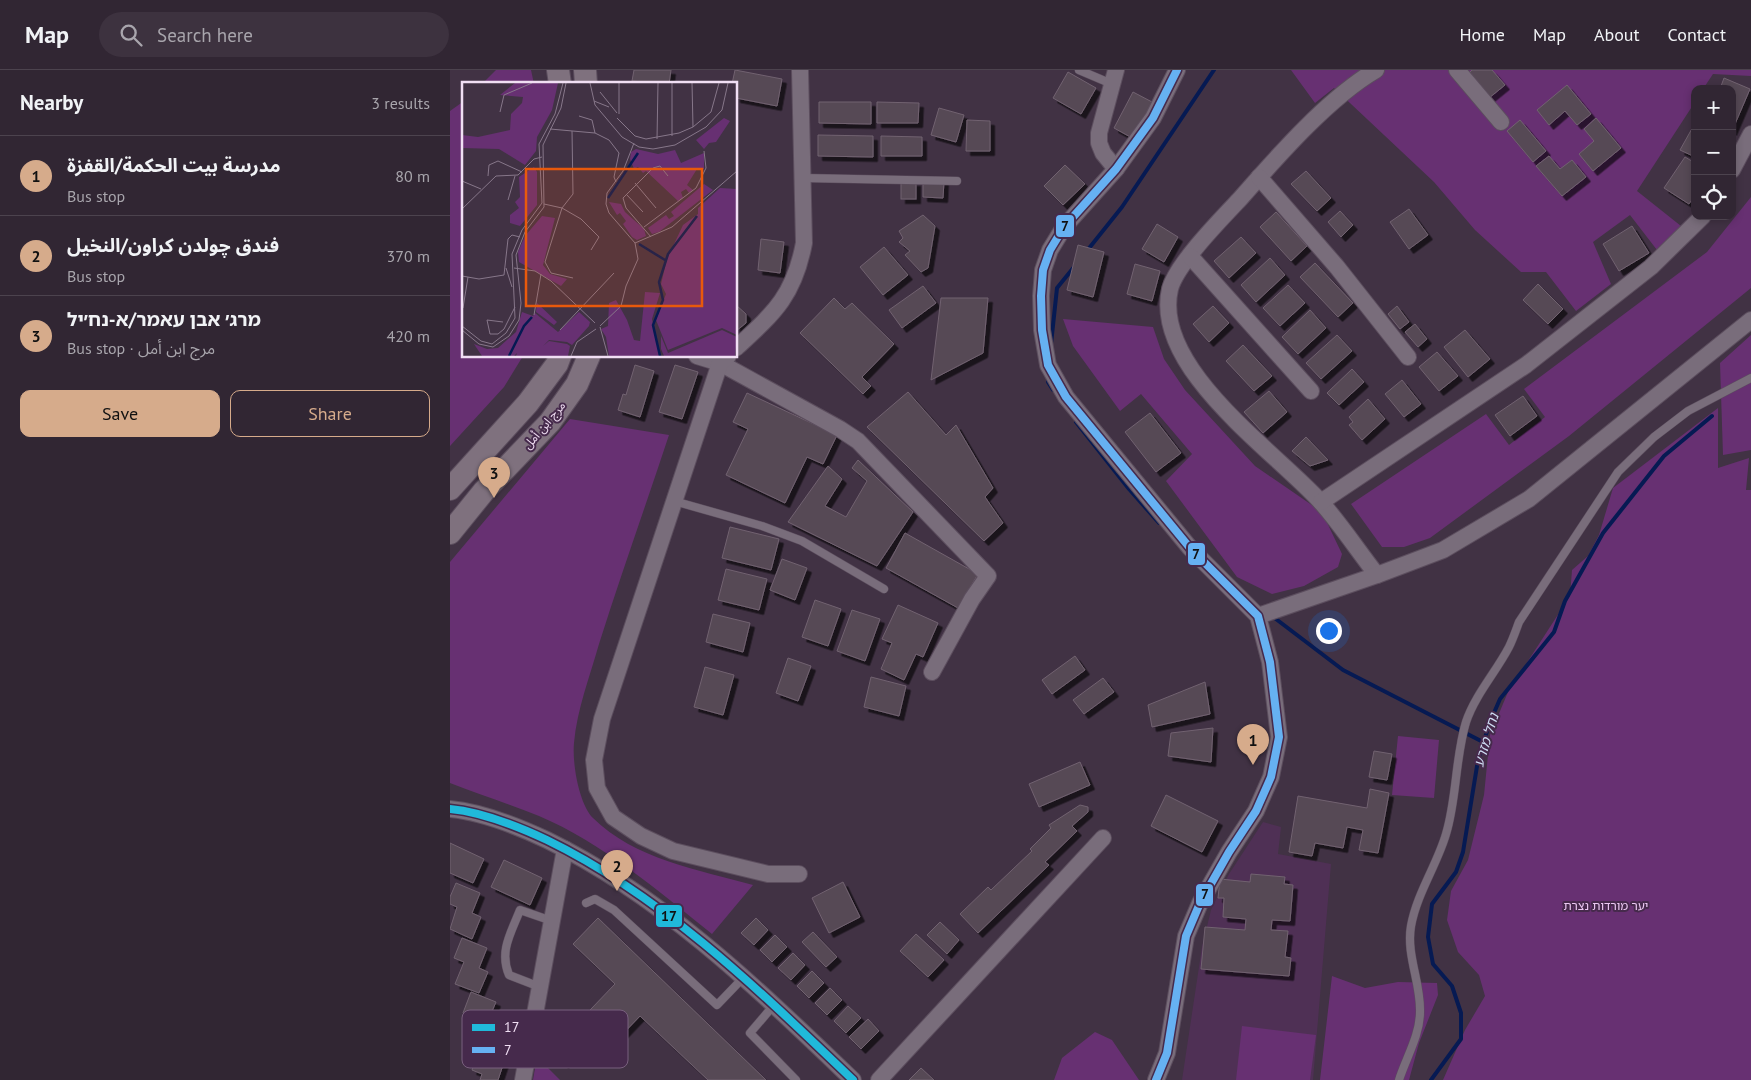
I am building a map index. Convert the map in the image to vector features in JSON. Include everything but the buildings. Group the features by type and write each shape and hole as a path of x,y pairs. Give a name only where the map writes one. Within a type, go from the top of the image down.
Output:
{"street":[{"path":"738,346 774,314 792,286 804,243 800,70"},
{"path":"1156,1080 1166,1053 1186,936 1200,904 1229,852 1256,811 1271,778 1279,737 1270,662 1258,616 1190,548 1066,397 1048,365 1042,330 1041,296 1044,270 1050,250 1064,227 1116,169 1153,118 1177,70"},
{"path":"1376,70 1352,84 1259,177 1190,256 1176,274 1170,289 1168,312 1173,333 1186,363 1215,401 1320,502 1377,575"},
{"path":"1457,70 1501,122"},
{"path":"1114,77 1099,143 1116,169"},
{"path":"1736,162 1751,134"},
{"path":"1259,177 1337,267 1408,357"},
{"path":"1320,502 1526,365 1652,267 1699,220"},
{"path":"1190,256 1311,391"},
{"path":"1258,616 1443,550 1529,499 1750,324"},
{"path":"450,489 528,403 557,364 559,358"},
{"name":"مرج ابن أمل","path":"450,533 484,491 550,422 577,384 588,358"},
{"path":"577,384 606,358"},
{"path":"710,358 724,360 840,428 858,441 988,576 972,598 932,672"},
{"path":"724,360 674,501 602,719 594,760 597,788 613,817 641,836 673,851 768,874 799,874"},
{"path":"450,809 462,810 519,826 596,865 641,895 774,1005 853,1080"},
{"path":"880,1080 1103,838"},
{"path":"536,1010 565,849"}],"lane":[{"path":"1079,70 1114,77"},
{"path":"803,178 957,181"},
{"path":"1399,1080 1418,1026 1420,1013 1420,995 1411,952 1412,925 1422,889 1447,834 1452,814 1462,736 1472,708 1509,647 1519,622 1618,472 1654,437 1688,411 1751,378"},
{"path":"674,501 762,526 802,541 884,589"},
{"path":"586,904 595,899 614,910 717,1005 743,978"},
{"path":"540,986 509,975 504,963 504,950 520,910 552,921"},
{"path":"774,1005 750,1033 796,1080"}],"shaded area":[{"path":"1263,822 1281,827 1278,854 1331,864 1313,1080 1182,1080 1202,947 1211,910 1229,874"}],"green space":[{"path":"496,70 531,70 534,82 484,82"},
{"path":"1291,70 1751,70 1751,76 1713,74 1706,85 1691,85 1691,108 1637,191 1681,226 1657,250 1630,215 1593,242 1611,284 1576,311 1546,272 1521,272 1475,230 1434,182 1334,88 1315,103"},
{"path":"462,102 462,358 522,358 504,387 450,446 450,111"},
{"path":"1751,197 1751,288 1569,436 1430,538 1404,547 1382,547 1351,504 1486,414 1509,445 1545,417 1524,389 1707,252 1733,220 1736,220 1736,216"},
{"path":"1063,319 1153,327 1164,359 1185,390 1255,466 1322,512 1342,554 1338,567 1304,586 1272,594 1237,577 1166,481 1192,454 1141,394 1120,411 1073,346"},
{"path":"1751,335 1751,450 1723,455 1720,363"},
{"name":"יער מורדות נצרת","path":"1718,408 1718,468 1749,458 1746,490 1751,490 1751,1080 1443,1080 1465,1030 1485,996 1479,975 1458,952 1447,920 1451,891 1468,860 1484,795 1490,735 1508,692 1570,596 1572,570 1588,556 1599,535 1613,488"},
{"path":"570,419 669,435 607,618 584,693 574,743 574,761 577,783 588,812 609,832 628,844 668,861 753,885 712,934 629,869 585,840 539,816 450,783 450,562"},
{"path":"1398,736 1439,740 1434,798 1392,795"},
{"path":"1332,976 1365,988 1398,982 1437,983 1438,995 1419,1043 1409,1080 1320,1080"},
{"path":"1242,1026 1316,1035 1310,1080 1236,1080"},
{"path":"1095,1032 1112,1040 1139,1080 1054,1080 1062,1058"},
{"path":"535,1068 548,1068 560,1080 533,1080"}],"waterway":[{"path":"1086,252 1122,207 1214,70"},
{"path":"1051,344 1057,288 1074,267"},
{"path":"1048,376 1048,382 1053,390"},
{"name":"נחל מזרע","path":"1431,1080 1461,1039 1461,1013 1452,986 1433,964 1428,937 1432,904 1456,872 1463,852 1478,760 1490,722 1500,699 1554,632 1565,601 1603,533 1664,456 1712,416"},
{"path":"1076,422 1129,489 1159,523"},
{"path":"1272,616 1343,670 1483,742"}],"transit line":[{"name":"7","path":"1156,1080 1167,1053 1186,936 1200,903 1229,852 1256,811 1271,777 1279,737 1270,662 1258,616 1190,548 1066,397 1048,365 1042,330 1041,296 1043,270 1050,250 1064,227 1116,169 1153,118 1177,70"},
{"name":"17","path":"450,809 487,816 536,835 590,863 631,889 709,948 853,1080"}],"place":[{"name":"מרג׳ אבן עאמר/א-נח׳יל","path":"494,498"},
{"name":"مدرسة بيت الحكمة/القفزة","path":"1253,765"},
{"name":"فندق چولدن كراون/النخيل","path":"617,891"}]}
